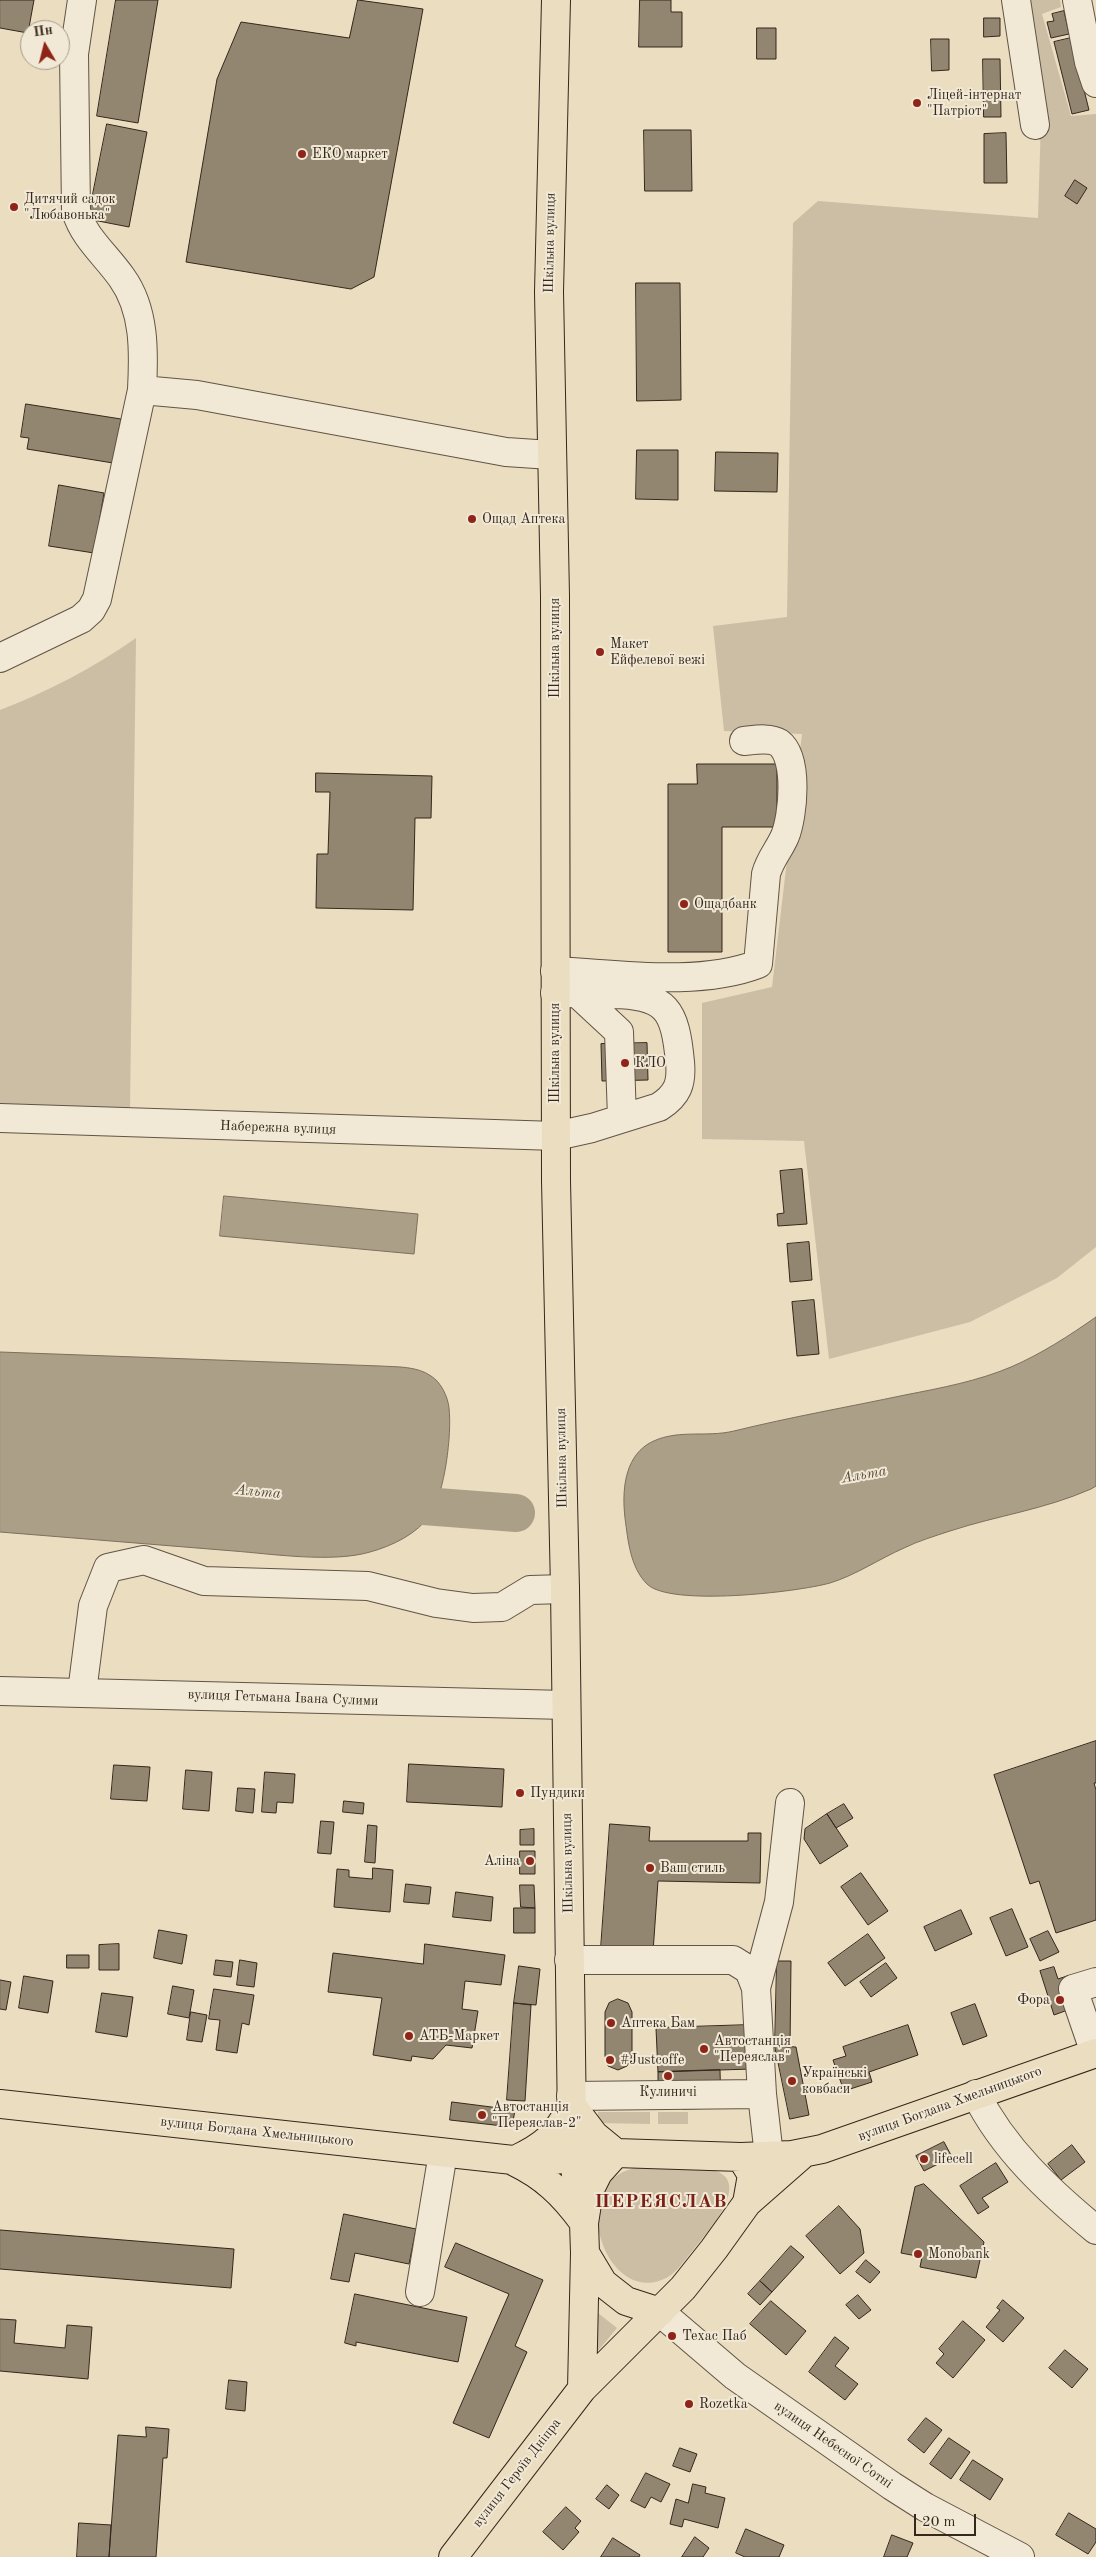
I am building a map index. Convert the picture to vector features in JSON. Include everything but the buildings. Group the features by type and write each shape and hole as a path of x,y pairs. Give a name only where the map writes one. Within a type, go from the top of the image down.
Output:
{"main road":[{"name":"Шкільна вулиця","path":"556,0 549,292 562,986 556,1136 572,2101 574,2159 584,2223"},
{"name":"вулиця Богдана Хмельницького","path":"741,2157 804,2153 853,2139 1095,2053"},
{"path":"572,2101 594,2135 616,2153 741,2157 752,2175 748,2203 714,2249 660,2312 626,2301 603,2284 585,2253"},
{"path":"513,2160 549,2140 561,2126 572,2101"},
{"name":"вулиця Богдана Хмельницького","path":"0,2104 513,2160 574,2159 616,2153"},
{"path":"582,2389 584,2223 589,2191 593,2181 616,2153"},
{"name":"вулиця Богдана Хмельницького","path":"748,2203 804,2153"},
{"name":"вулиця Богдана Хмельницького","path":"513,2160 545,2178 557,2189 584,2223"},
{"name":"вулиця Героїв Дніпра","path":"453,2557 582,2389 660,2312"}],"street":[{"path":"2,658 81,618 91,610 97,598 142,390 143,366 140,326 131,292 85,232 76,211 74,54 82,0"},
{"path":"1016,0 1035,125"},
{"path":"1077,0 1088,62 1096,83"},
{"path":"142,390 197,395 506,452 551,455"},
{"path":"562,986 731,973 758,964 766,874 770,861 785,837 788,827 792,778 789,758 779,744 769,740 744,740"},
{"path":"562,986 619,1032 622,1118"},
{"name":"Набережна вулиця","path":"0,1118 556,1136 573,1133 659,1107 668,1101 679,1088 681,1076 674,1024 668,1012 650,998 562,986"},
{"path":"82,1692 93,1606 108,1568 144,1560 204,1581 368,1586 436,1603 472,1608 502,1607 530,1590 565,1589"},
{"name":"вулиця Гетьмана Івана Сулими","path":"0,1691 566,1705"},
{"path":"756,1988 779,1902 790,1803"},
{"path":"569,1960 733,1960 750,1970 756,1988 762,2094 769,2156"},
{"path":"1095,2053 1073,1989 1096,1982"},
{"path":"572,2101 762,2094"},
{"path":"976,2094 1002,2138 1056,2196 1096,2230"},
{"path":"420,2292 443,2153"},
{"name":"вулиця Небесної Сотні","path":"660,2312 735,2376 892,2486 924,2507 1020,2557"}],"shaded area":[{"path":"1023,0 1060,0 1061,7 1042,14 1071,116 1096,114 1096,1247 1057,1278 970,1322 829,1359 804,1141 702,1139 702,1003 772,987 802,734 724,731 713,626 787,617 793,223 818,201 1038,218 1041,119"},
{"path":"136,638 130,1110 0,1107 0,710 70,678"},
{"path":"598,2112 650,2112 650,2124 598,2123"},
{"path":"658,2112 688,2112 688,2124 658,2124"},
{"path":"640,2167 704,2168 724,2176 729,2184 724,2208 708,2232 682,2264 668,2277 646,2283 626,2276 611,2260 601,2239 598,2216 602,2194 616,2176"},
{"path":"598,2313 617,2328 597,2352"}],"water":[{"path":"224,1196 418,1214 414,1254 220,1236"},
{"path":"1096,1317 1096,1486 1091,1489 1056,1502 968,1525 909,1545 849,1576 814,1587 735,1596 681,1595 660,1591 647,1584 637,1570 627,1535 624,1498 629,1467 640,1450 648,1444 669,1436 734,1431 972,1380 1011,1367 1033,1356 1065,1338"},
{"path":"0,1352 380,1366 420,1370 438,1382 446,1395 448,1404 450,1419 448,1447 440,1493 425,1522 411,1533 395,1543 370,1552 338,1557 284,1556 0,1532"}],"waterway":[{"name":"Альта","path":"384,1503 516,1513"}],"place":[{"name":"Ліцей-інтернат \"Патріот\"","path":"917,103"},
{"name":"ЕКО маркет","path":"302,154"},
{"name":"Дитячий садок \"Любавонька\"","path":"14,207"},
{"name":"Ощад Аптека","path":"472,519"},
{"name":"Макет Ейфелевої вежі","path":"600,652"},
{"name":"Ощадбанк","path":"684,904"},
{"name":"КЛО","path":"625,1063"},
{"name":"Пундики","path":"520,1793"},
{"name":"Аліна","path":"530,1861"},
{"name":"Ваш стиль","path":"650,1868"},
{"name":"Фора","path":"1060,2000"},
{"name":"Аптека Бам","path":"611,2023"},
{"name":"АТБ-Маркет","path":"409,2036"},
{"name":"Автостанція \"Переяслав\"","path":"704,2049"},
{"name":"#Justcoffe","path":"610,2060"},
{"name":"Кулиничі","path":"668,2076"},
{"name":"Українські ковбаси","path":"792,2081"},
{"name":"Автостанція \"Переяслав-2\"","path":"482,2115"},
{"name":"lifecell","path":"924,2159"},
{"name":"Monobank","path":"918,2254"},
{"name":"Техас Паб","path":"672,2336"},
{"name":"Rozetka","path":"689,2404"}],"district":[{"name":"ПЕРЕЯСЛАВ","path":"661,2202"}]}
